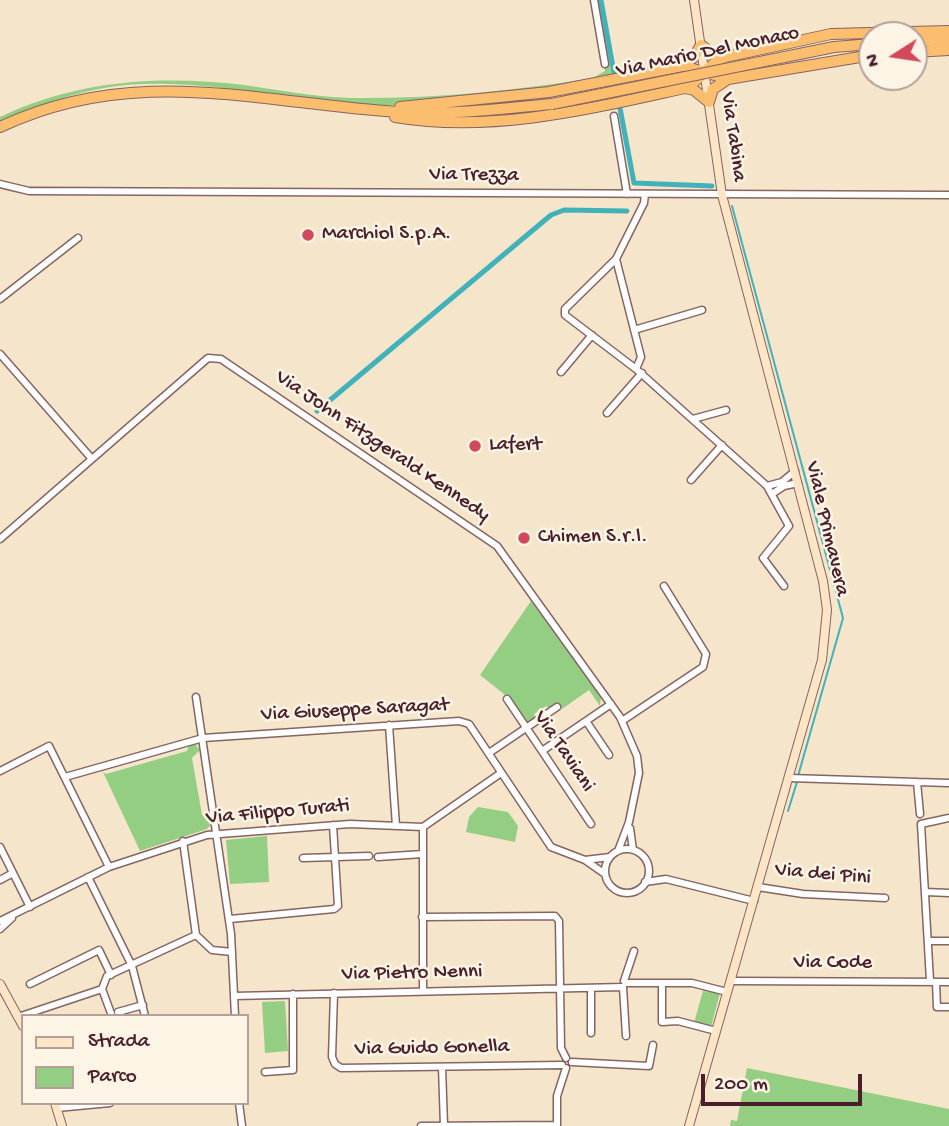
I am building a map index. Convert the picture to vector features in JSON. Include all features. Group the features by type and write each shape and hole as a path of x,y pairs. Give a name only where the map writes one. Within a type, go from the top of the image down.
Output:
{"highway":[{"path":"0,127 69,102 153,89 204,91 350,108 426,122 476,123 569,113 685,88 699,81 705,72 725,57 831,34 949,31"},
{"path":"928,41 949,41"},
{"path":"683,66 694,57 701,45 713,54 725,57"},
{"name":"Via Mario Del Monaco","path":"350,108 456,113 552,104 834,47 858,45"},
{"path":"928,51 949,50"},
{"path":"685,88 694,90 709,102 713,89 728,79 858,57"},
{"path":"350,108 398,107 541,93 683,66 728,79"}],"main road":[{"name":"Via Tabina","path":"694,0 722,195"},
{"name":"Viale Primavera","path":"690,1126 790,778 827,634 823,581 722,195"},
{"path":"0,984 21,1022"},
{"path":"56,1106 62,1126"}],"street":[{"path":"594,0 605,64"},
{"path":"614,116 627,194"},
{"name":"Via Trezza","path":"0,184 29,191 949,195"},
{"path":"645,194 644,203 616,259 565,309 565,315 639,371 767,486 789,526 763,558 784,586"},
{"path":"0,299 78,238"},
{"path":"607,413 639,371 641,357 616,259"},
{"path":"634,330 702,310"},
{"path":"561,372 592,335"},
{"path":"0,354 92,459"},
{"name":"Via John Fitzgerald Kennedy","path":"0,539 208,358 221,359 497,546 611,704 622,721 637,756 639,773 629,822 618,851"},
{"path":"0,370 8,363"},
{"path":"693,419 726,410"},
{"path":"691,480 722,445"},
{"path":"767,486 782,482 794,471"},
{"path":"772,494 784,486 798,483"},
{"path":"622,721 703,667 706,662 706,654 664,586"},
{"path":"196,697 219,833 232,952 235,1014"},
{"name":"Via Taviani","path":"507,699 591,824"},
{"path":"542,751 611,704"},
{"path":"489,753 557,707"},
{"name":"Via Giuseppe Saragat","path":"65,777 203,737 459,721 469,724 551,847 585,860 605,874"},
{"path":"586,721 609,755"},
{"path":"389,725 397,826"},
{"path":"0,771 49,746 109,867"},
{"path":"423,991 422,827 501,773"},
{"path":"790,778 949,783"},
{"path":"917,782 919,814"},
{"path":"949,818 921,824 933,981 937,1007 949,1007"},
{"name":"Via John Fitzgerald Kennedy","path":"629,822 633,850"},
{"path":"229,919 334,909 338,906 333,825"},
{"name":"Via Filippo Turati","path":"0,929 30,906 88,877 183,841 219,833 333,825 422,827"},
{"path":"183,841 196,935 212,950 232,952"},
{"path":"0,846 30,906"},
{"path":"666,879 633,850 618,851 610,857 605,874 611,885 622,892 634,891 645,882 666,879 754,901"},
{"path":"378,857 423,854"},
{"path":"303,858 369,856"},
{"name":"Via Giuseppe Saragat","path":"585,860 610,857"},
{"path":"645,882 648,871 646,860"},
{"path":"0,880 13,873"},
{"path":"88,877 132,967 144,1014"},
{"name":"Via dei Pini","path":"758,887 803,894 885,898"},
{"path":"926,892 949,893"},
{"name":"Via Filippo Turati","path":"0,921 16,915"},
{"path":"422,918 555,916 559,921 561,1048 569,1060"},
{"path":"27,1014 102,989 109,975 132,967 196,935"},
{"path":"928,941 949,941"},
{"path":"30,984 99,950 109,975"},
{"path":"634,951 624,981 627,984 682,982 727,992"},
{"name":"Via Code","path":"731,981 949,982"},
{"path":"661,1031 662,987"},
{"name":"Via Pietro Nenni","path":"234,996 560,988 625,990 626,1036"},
{"path":"590,1033 591,988"},
{"path":"102,989 111,1014"},
{"name":"Via Guido Gonella","path":"334,993 335,1065 341,1068 564,1066"},
{"path":"265,1072 293,1070 293,994"},
{"path":"118,1014 142,1006"},
{"path":"662,1021 678,1021 716,1031"},
{"path":"569,1060 649,1066 653,1045"},
{"path":"421,1126 556,1125 557,1096 564,1066 569,1060"},
{"path":"442,1067 444,1126"},
{"path":"240,1105 242,1126"}],"green space":[{"path":"594,0 600,0 612,78 507,96 402,105 331,102 188,85 117,86 87,91 0,121 0,117 59,95 119,83 212,82 323,96 380,98 472,93 593,78 605,71"},
{"path":"531,601 601,697 600,706 589,690 562,709 559,704 551,710 546,706 534,714 536,718 527,725 509,698 480,675"},
{"path":"194,743 200,750 192,758 202,815 210,818 211,824 207,829 140,851 103,772 106,774 187,751 189,745"},
{"path":"478,807 508,812 518,826 515,842 466,832 469,817"},
{"path":"267,836 269,882 230,884 226,840"},
{"path":"703,991 720,993 711,1027 694,1023"},
{"path":"285,1001 288,1051 265,1053 262,1002"},
{"path":"747,1068 949,1109 949,1126 730,1126 731,1120 737,1121"}],"waterway":[{"path":"601,0 614,73"},
{"path":"620,108 634,183 712,186"},
{"path":"732,206 843,618 798,776"},
{"path":"317,411 551,215 564,210 627,211"},
{"path":"788,811 797,782"}],"place":[{"name":"Marchiol S.p.A.","path":"308,235"},
{"name":"Lafert","path":"475,446"},
{"name":"Chimen S.r.l.","path":"524,538"}]}
